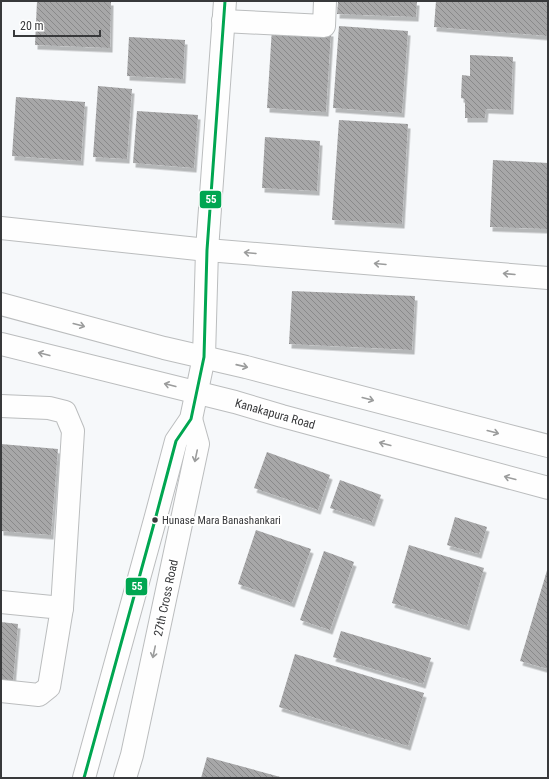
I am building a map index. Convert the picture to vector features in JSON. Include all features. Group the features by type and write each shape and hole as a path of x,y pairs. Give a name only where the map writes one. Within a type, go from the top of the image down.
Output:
{"main road":[{"path":"224,11 324,26 325,1"},
{"name":"27th Cross Road","path":"84,778 156,520 176,441 191,419 204,357 207,250 224,11"},
{"path":"1,228 207,250 548,278"},
{"path":"1,304 164,348 253,368 548,446"},
{"name":"Kanakapura Road","path":"1,344 235,402 548,488"},
{"path":"1,406 48,408 65,412 73,431 62,608 49,687 39,695 1,691"},
{"name":"27th Cross Road","path":"126,778 198,444 191,419"},
{"path":"1,602 62,608"}],"building":[{"path":"37,1 111,1 110,48 35,45"},
{"path":"338,1 417,1 416,17 337,14"},
{"path":"436,1 548,1 548,36 434,27"},
{"path":"339,26 408,31 402,113 333,108"},
{"path":"272,28 331,32 326,112 267,108"},
{"path":"129,37 185,40 183,79 127,76"},
{"path":"470,55 513,57 511,110 486,109 485,118 465,118 465,99 461,98 462,75 470,76"},
{"path":"98,86 132,89 127,159 93,157"},
{"path":"16,97 85,102 81,161 12,156"},
{"path":"137,111 198,115 194,168 133,163"},
{"path":"339,120 408,124 402,224 332,220"},
{"path":"265,137 320,141 317,191 262,188"},
{"path":"493,160 548,163 548,229 490,227"},
{"path":"292,291 415,296 412,350 289,344"},
{"path":"1,444 58,449 51,535 1,531"},
{"path":"267,452 330,475 318,510 254,488"},
{"path":"340,480 381,495 372,522 330,508"},
{"path":"455,517 487,527 479,554 447,545"},
{"path":"256,530 311,549 292,603 238,584"},
{"path":"409,545 484,568 467,626 392,603"},
{"path":"324,551 354,562 330,630 300,620"},
{"path":"548,567 548,669 520,661"},
{"path":"1,622 18,624 13,682 1,681"},
{"path":"341,631 431,658 423,684 333,657"},
{"path":"295,654 424,693 408,746 279,707"},
{"path":"207,757 284,778 201,778"}],"transit line":[{"name":"55","path":"84,778 176,441 191,419 204,357 207,250 225,1"}],"place":[{"name":"Hunase Mara Banashankari","path":"155,520"}]}
